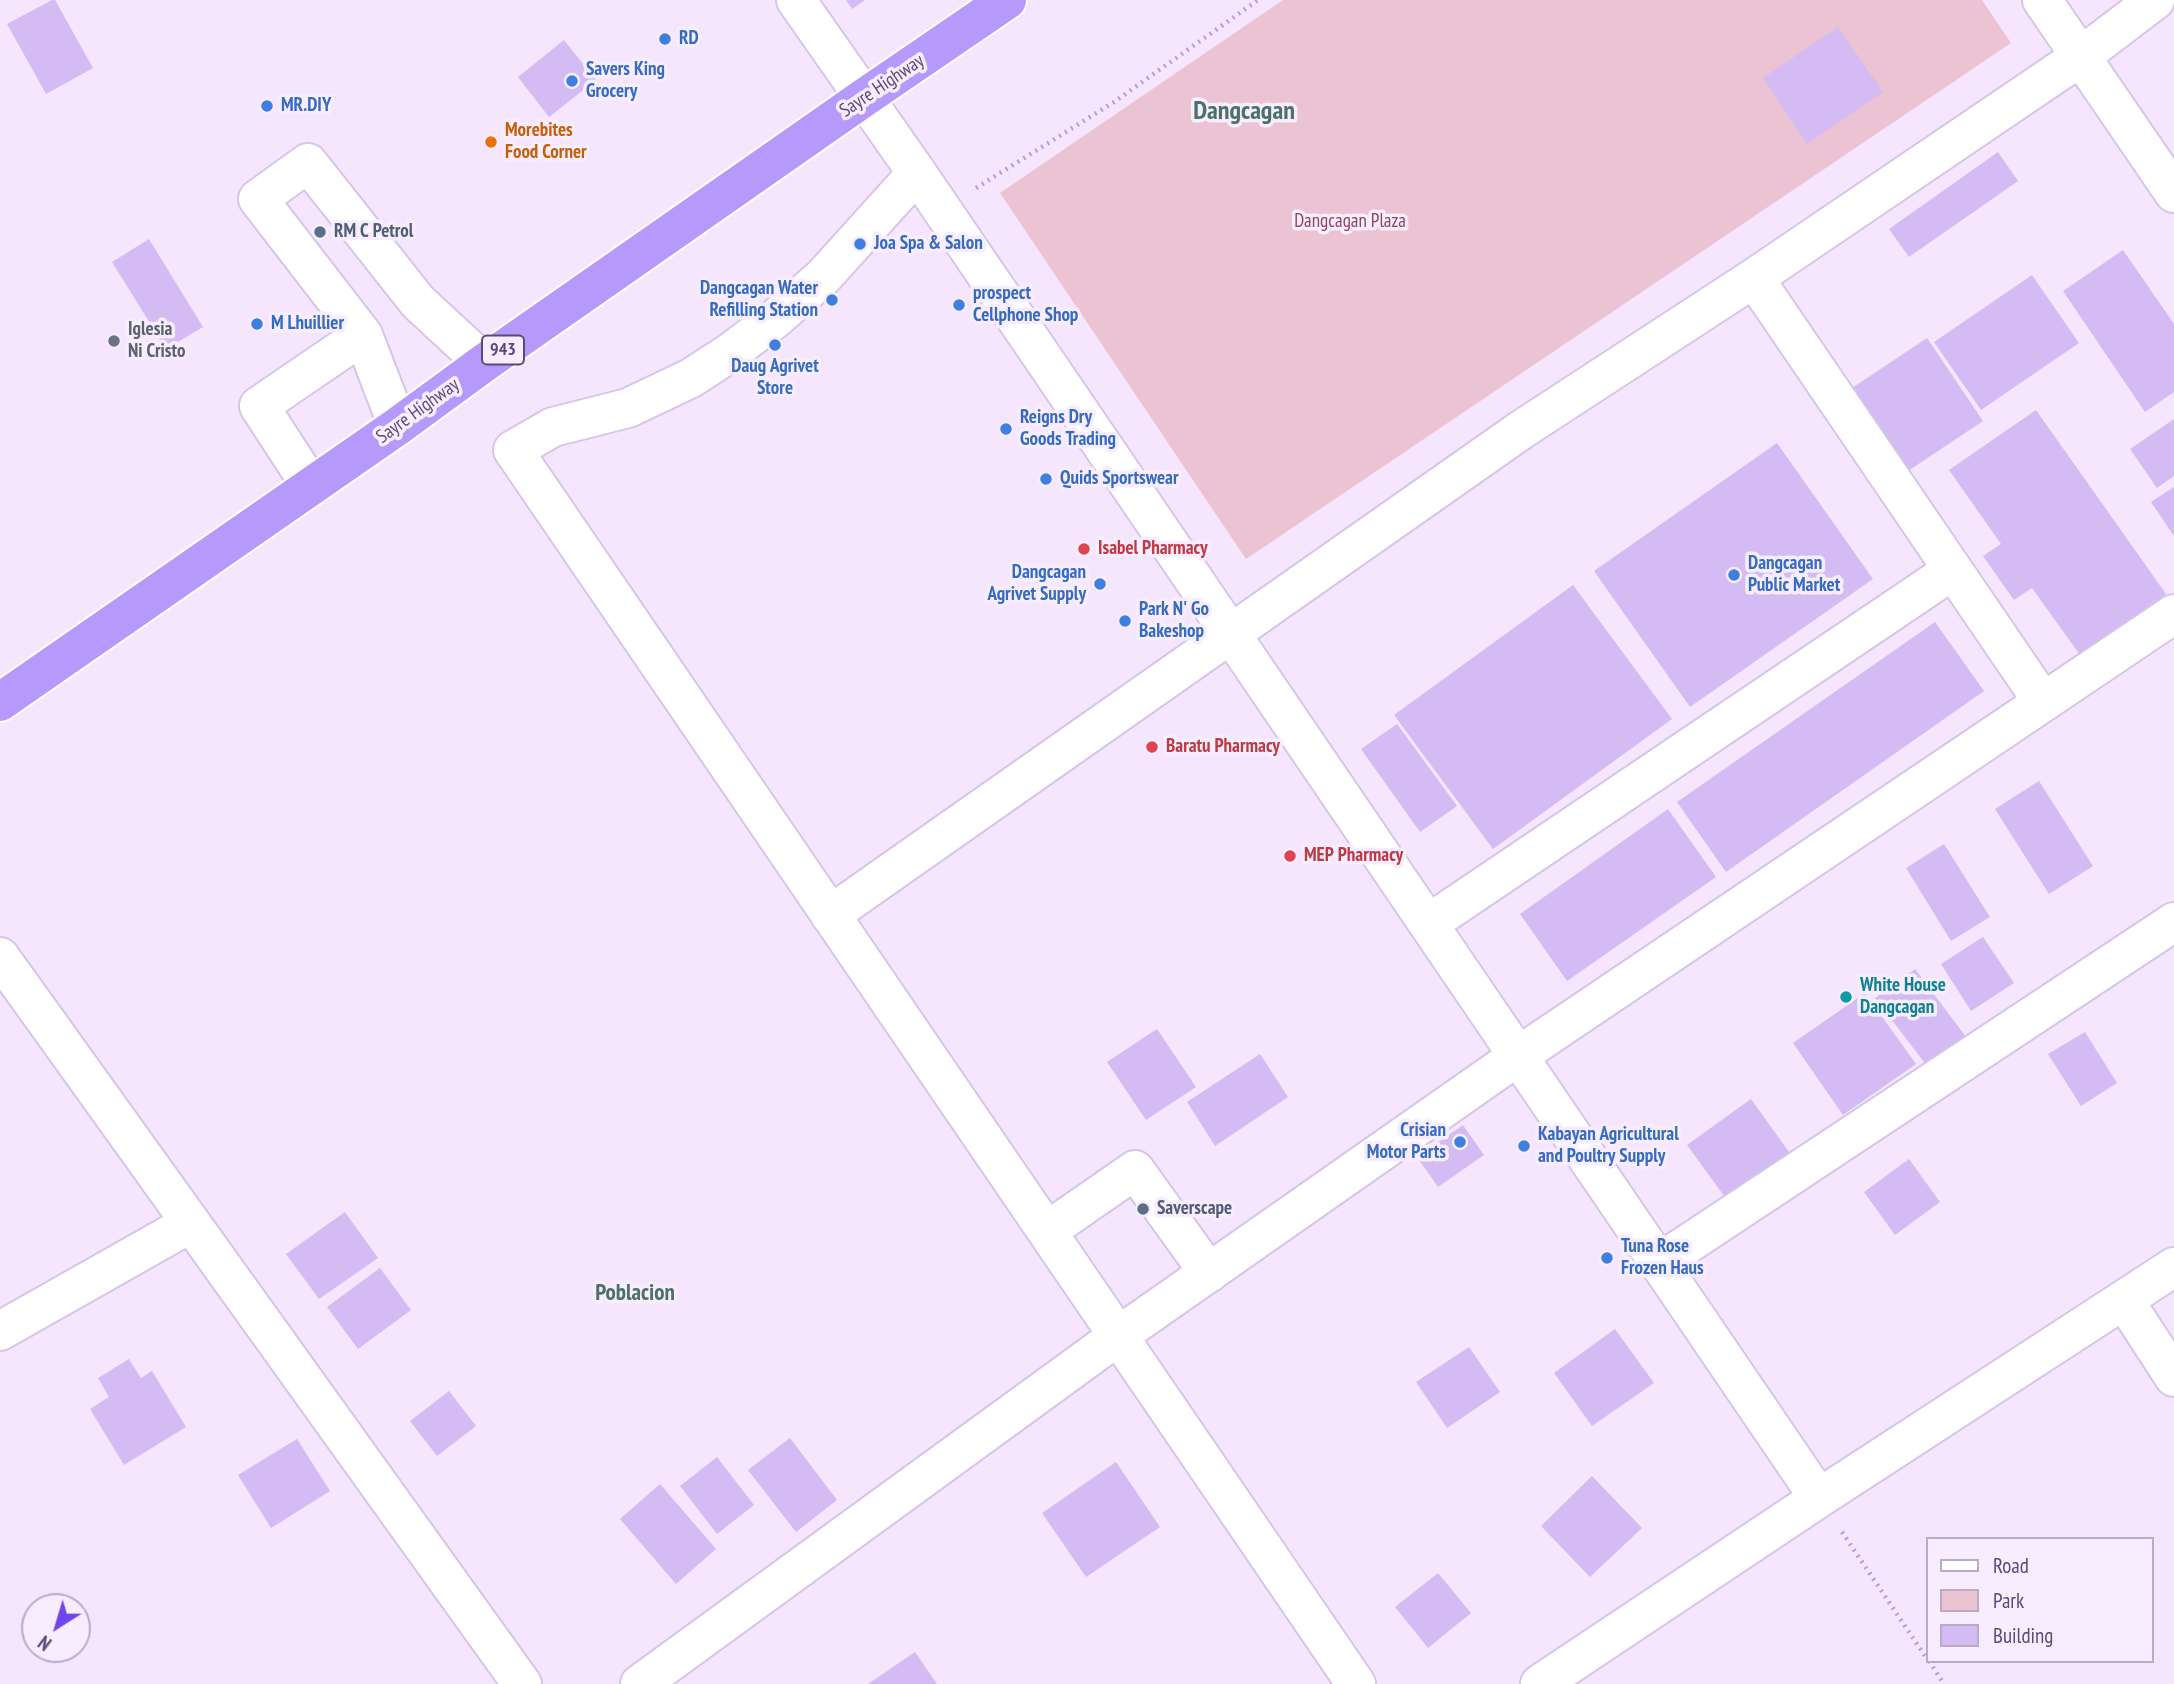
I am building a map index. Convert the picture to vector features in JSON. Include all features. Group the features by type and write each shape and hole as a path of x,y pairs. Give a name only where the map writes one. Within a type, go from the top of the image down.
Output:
{"highway":[{"name":"Sayre Highway","path":"0,702 1007,0"}],"street":[{"path":"796,0 917,173 1819,1498"},
{"path":"2042,0 2174,193"},
{"path":"830,915 1521,430 1754,278 2080,57 2155,0"},
{"path":"398,426 363,335 258,199 308,163 418,302 484,363"},
{"path":"917,173 823,277 775,319 731,352 691,378 628,408 553,427 513,450 1356,1684"},
{"path":"1754,278 2043,702"},
{"path":"311,486 259,407 363,335"},
{"path":"1428,925 1952,570"},
{"path":"640,1684 1118,1336 1518,1056 2174,614"},
{"path":"1659,1263 2174,922"},
{"path":"5,974 191,1223 522,1684"},
{"path":"1047,1231 1135,1170 1209,1273"},
{"path":"0,1331 191,1223"},
{"path":"1540,1684 2174,1267"},
{"path":"2124,1300 2174,1377"}],"path":[{"path":"981,199 974,189 1114,102 1258,0"},
{"path":"1819,1498 1926,1657"},
{"path":"1930,1663 1944,1684"}],"green space":[{"name":"Dangcagan Plaza","path":"1283,0 1982,0 2011,43 1246,559 1000,193"}],"building":[{"path":"55,0 93,68 46,94 7,24"},
{"path":"846,0 865,0 852,9"},
{"path":"1838,27 1883,92 1807,144 1763,78"},
{"path":"564,40 596,80 549,117 518,77"},
{"path":"1998,152 2018,181 1909,257 1889,229"},
{"path":"149,239 203,327 166,349 112,262"},
{"path":"2123,250 2174,324 2174,392 2145,412 2063,291"},
{"path":"2032,275 2079,343 1981,410 1934,342"},
{"path":"1927,338 1983,421 1908,471 1852,388"},
{"path":"2036,410 2166,594 2080,655 2032,588 2014,600 1983,556 2001,544 1949,470"},
{"path":"2174,419 2174,476 2157,488 2130,449"},
{"name":"Dangcagan Public Market","path":"1777,443 1873,579 1690,707 1594,571"},
{"path":"2174,487 2174,536 2151,502"},
{"path":"1573,585 1672,719 1493,849 1394,715"},
{"path":"1935,622 1984,691 1726,872 1677,802"},
{"path":"1397,724 1457,806 1420,832 1361,749"},
{"path":"2039,781 2093,866 2049,894 1995,809"},
{"path":"1668,809 1716,877 1567,981 1520,914"},
{"path":"1944,844 1990,917 1951,941 1906,868"},
{"path":"1983,937 2014,983 1971,1011 1941,964"},
{"path":"1915,969 1966,1037 1927,1066 1875,998"},
{"path":"1865,993 1916,1064 1843,1115 1793,1043"},
{"path":"1157,1029 1196,1087 1146,1120 1107,1062"},
{"path":"2085,1032 2117,1083 2081,1106 2048,1054"},
{"path":"1260,1054 1288,1097 1215,1146 1187,1102"},
{"path":"1751,1099 1794,1159 1730,1204 1687,1145"},
{"path":"1463,1125 1484,1155 1438,1187 1417,1157"},
{"path":"1909,1159 1940,1202 1895,1235 1864,1192"},
{"path":"345,1212 378,1258 319,1299 286,1254"},
{"path":"380,1268 411,1310 358,1349 327,1307"},
{"path":"1615,1329 1654,1383 1592,1426 1554,1373"},
{"path":"1469,1347 1500,1392 1447,1428 1416,1382"},
{"path":"129,1359 141,1378 152,1371 186,1427 124,1465 90,1409 109,1397 98,1378"},
{"path":"449,1391 476,1426 437,1456 410,1421"},
{"path":"790,1438 837,1500 796,1532 748,1470"},
{"path":"297,1439 330,1491 271,1528 238,1475"},
{"path":"717,1457 754,1505 717,1534 680,1486"},
{"path":"1116,1462 1160,1527 1086,1577 1042,1513"},
{"path":"1592,1476 1642,1528 1590,1577 1541,1526"},
{"path":"660,1484 716,1549 676,1584 620,1519"},
{"path":"1438,1573 1471,1613 1428,1648 1395,1607"},
{"path":"915,1652 937,1684 868,1684"}],"place":[{"name":"RD","path":"665,39"},
{"name":"Savers King Grocery","path":"572,81"},
{"name":"MR.DIY","path":"267,106"},
{"name":"Morebites Food Corner","path":"491,142"},
{"name":"RM C Petrol","path":"320,232"},
{"name":"Joa Spa & Salon","path":"860,244"},
{"name":"Dangcagan Water Refilling Station","path":"832,300"},
{"name":"prospect Cellphone Shop","path":"959,305"},
{"name":"M Lhuillier","path":"257,324"},
{"name":"Iglesia Ni Cristo","path":"114,341"},
{"name":"Daug Agrivet Store","path":"775,345"},
{"name":"Reigns Dry Goods Trading","path":"1006,429"},
{"name":"Quids Sportswear","path":"1046,479"},
{"name":"Isabel Pharmacy","path":"1084,549"},
{"name":"Dangcagan Public Market","path":"1734,575"},
{"name":"Dangcagan Agrivet Supply","path":"1100,584"},
{"name":"Park N' Go Bakeshop","path":"1125,621"},
{"name":"Baratu Pharmacy","path":"1152,747"},
{"name":"MEP Pharmacy","path":"1290,856"},
{"name":"White House Dangcagan","path":"1846,997"},
{"name":"Crisian Motor Parts","path":"1460,1142"},
{"name":"Kabayan Agricultural and Poultry Supply","path":"1524,1146"},
{"name":"Saverscape","path":"1143,1209"},
{"name":"Tuna Rose Frozen Haus","path":"1607,1258"}],"district":[{"name":"Dangcagan","path":"1244,112"},
{"name":"Poblacion","path":"635,1293"}]}
